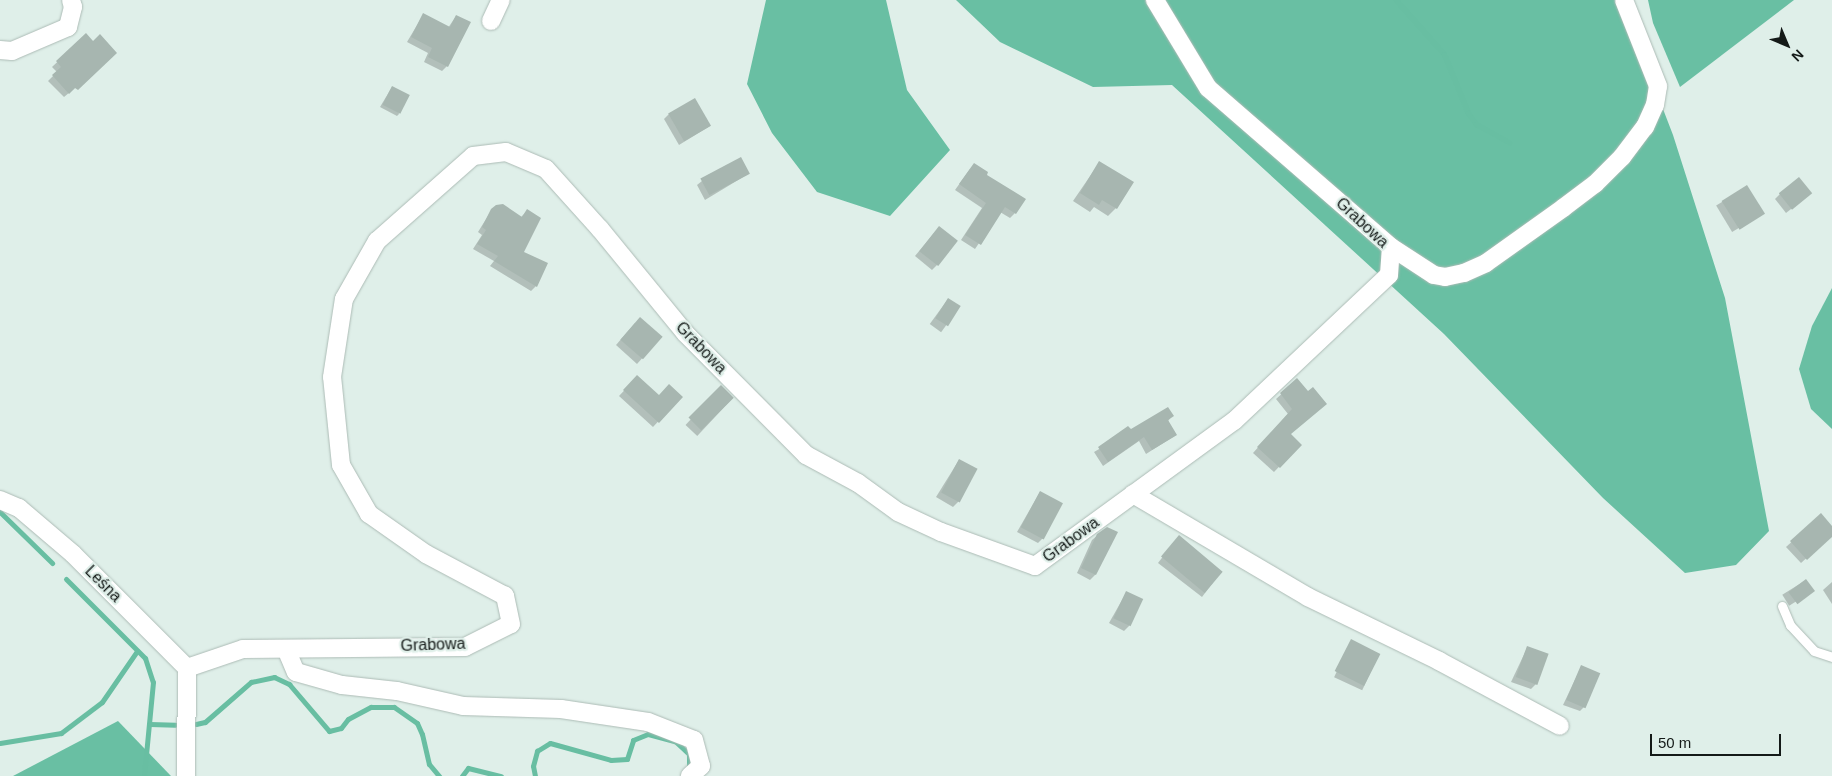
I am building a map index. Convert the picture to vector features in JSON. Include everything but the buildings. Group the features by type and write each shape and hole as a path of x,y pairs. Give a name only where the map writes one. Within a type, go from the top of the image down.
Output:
{"street":[{"path":"0,50 12,51 68,27 73,8 71,0"},
{"path":"490,21 501,0"},
{"name":"Grabowa","path":"195,667 243,649 465,647 511,624 505,596 426,554 369,514 341,466 332,377 344,299 377,241 473,156 506,152 546,169 600,229 684,333 806,455 858,484 898,512 941,532 1035,566 1234,421 1353,311 1389,275 1392,247 1208,88 1155,0"},
{"path":"1392,247 1434,275 1445,277 1464,273 1486,264 1563,208 1595,184 1622,157 1645,127 1655,105 1658,86 1624,0"},
{"path":"1133,494 1308,597 1439,661 1560,726"},
{"name":"Leśna","path":"0,500 19,508 73,554 195,667"},
{"path":"286,649 296,672 342,685 397,691 463,706 560,709 648,722 694,740 701,766 690,776"},
{"path":"186,776 195,667"}],"lane":[{"path":"1782,606 1790,625 1814,651 1832,657"}],"green space":[{"path":"766,0 886,0 907,90 950,150 890,216 817,192 772,133 747,84"},
{"path":"956,0 1621,0 1673,135 1725,298 1769,531 1736,565 1685,573 1603,498 1444,334 1172,85 1093,87 1000,42"},
{"path":"1648,0 1794,0 1680,87 1653,23"},
{"path":"1832,288 1832,429 1811,409 1799,369 1812,326"},
{"path":"118,721 171,776 13,776"}],"waterway":[{"path":"1396,0 1444,54 1468,113 1476,124 1509,142"},
{"path":"0,512 52,563"},
{"path":"66,579 145,658 153,682 144,776"},
{"path":"0,743 61,733 102,702 137,651"},
{"path":"196,724 205,722 251,682 274,677 289,684 329,731 341,728 348,719 371,707 394,707 417,723 422,734 429,764 439,776"},
{"path":"150,724 175,725"},
{"path":"535,776 533,766 537,751 550,743 611,760 627,759 633,740 648,734 675,741 689,754 689,768"},
{"path":"462,776 468,768 501,776"}]}
